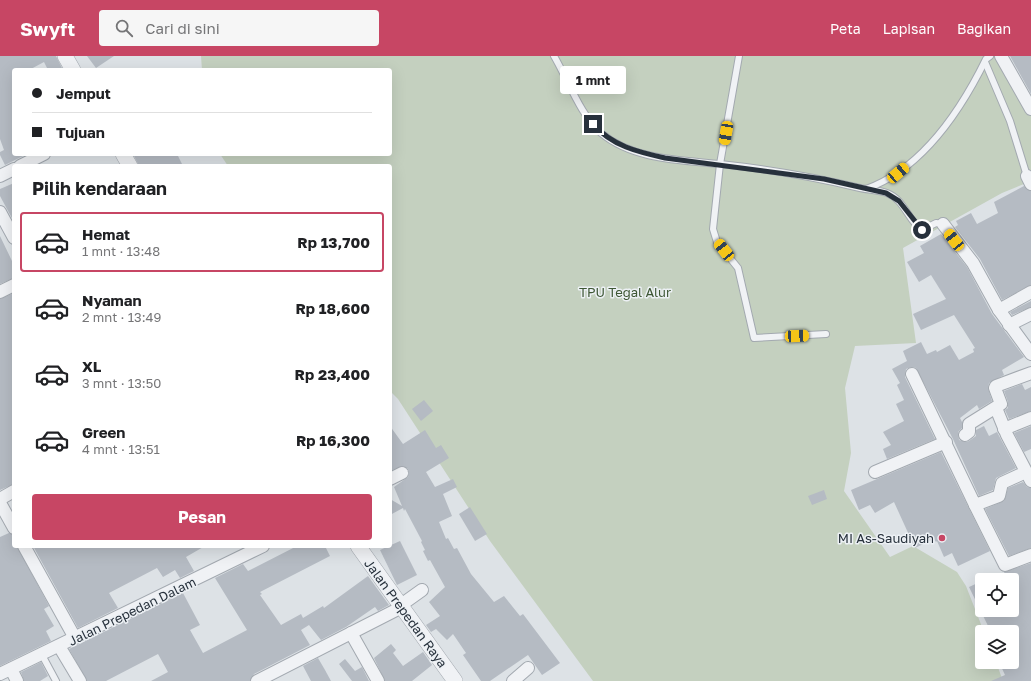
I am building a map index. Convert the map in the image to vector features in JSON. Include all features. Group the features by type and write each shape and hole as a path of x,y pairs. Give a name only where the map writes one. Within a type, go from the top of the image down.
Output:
{"street":[{"path":"65,56 72,68"},
{"path":"1001,56 1031,109"},
{"path":"24,164 40,156"},
{"path":"0,176 12,170"},
{"path":"0,212 12,234"},
{"path":"944,226 973,263 999,310 1031,354"},
{"path":"0,292 12,286"},
{"path":"999,310 1031,292"},
{"path":"1009,325 1031,314"},
{"path":"965,435 969,432 969,424 1001,404 995,387 1031,373"},
{"path":"912,374 1005,564 1031,555"},
{"path":"975,505 999,496 1002,483 1029,476 1004,429 996,408"},
{"path":"1004,429 1031,418"},
{"path":"875,472 946,442"},
{"path":"392,478 402,473"},
{"path":"0,499 12,491"},
{"path":"0,503 12,524"},
{"path":"25,548 75,638"},
{"name":"Jalan Prepedan Dalam","path":"5,672 259,548"},
{"name":"Jalan Prepedan Raya","path":"359,548 455,681"},
{"path":"257,681 401,606 422,590"},
{"path":"351,633 378,681"},
{"path":"59,646 80,681"},
{"path":"512,681 528,668"},
{"path":"5,672 17,681"}],"lane":[{"path":"554,56 586,116 601,133 618,144 641,153 677,161 720,164 824,179 886,193 893,196 922,230 936,224 944,226"},
{"path":"739,56 720,164 713,229 717,242 738,268 754,338 826,334"},
{"path":"864,189 898,173 919,155 967,94 990,56"},
{"path":"985,62 1010,121 1029,180"},
{"path":"42,655 56,681"}],"green space":[{"name":"TPU Tegal Alur","path":"201,56 999,56 1031,112 1031,181 1002,193 903,248 916,343 855,346 845,388 851,453 844,491 890,557 913,546 957,572 966,586 975,609 975,617 978,617 981,625 975,625 975,669 999,669 1003,681 593,681 490,541 398,399 392,393 392,164 227,164 221,156 392,156 392,68 202,68"}],"building":[{"path":"0,56 56,56 62,68 47,68 44,62 33,68 12,68 12,156 23,156 5,165 0,155 0,152 4,150 0,139"},
{"path":"87,56 114,56 96,68"},
{"path":"1010,56 1031,56 1031,94"},
{"path":"134,156 178,156 182,164 138,164"},
{"path":"12,184 12,218 0,196 0,189"},
{"path":"1024,186 1031,191 1031,285 1002,300 980,259 955,227 958,225 956,221 971,213 977,224 998,213 994,202"},
{"path":"941,234 967,267 992,314 1024,357 1002,370 1004,375 989,383 988,388 992,401 979,409 977,405 960,418 962,428 958,432 959,440 966,442 969,441 976,436 976,430 984,426 989,436 997,432 1016,468 996,478 993,490 979,496 953,439 916,368 912,367 906,369 905,377 935,439 887,459 883,449 891,445 883,432 904,421 896,404 904,400 897,385 900,383 892,369 907,361 903,351 921,342 927,354 936,350 937,352 950,345 959,360 974,352 973,349 975,348 954,315 921,330 913,314 946,299 931,275 919,282 907,262 924,253 920,246"},
{"path":"0,236 12,261 12,279 0,284"},
{"path":"12,294 12,485 0,490 0,299"},
{"path":"1031,301 1031,307 1012,315 1010,312"},
{"path":"1022,384 1025,390 1031,387 1031,411 1009,419 1005,410 1008,408 1008,402 1004,391"},
{"path":"424,400 433,411 421,421 412,409"},
{"path":"1031,426 1031,449 1024,452 1014,433"},
{"path":"392,429 403,444 425,430 436,448 441,445 449,458 426,472 435,487 453,479 457,487 443,494 452,516 439,522 446,539 448,538 454,549 457,548 471,574 494,602 504,596 520,616 523,614 560,663 542,675 528,655 490,681 481,681 463,655 466,653 453,634 447,640 436,629 431,632 426,625 440,616 429,602 445,587 430,560 428,561 423,551 425,550 421,542 422,541 405,509 404,511 403,508 392,514 392,500 402,506 394,487 408,477 408,469 403,466 392,470"},
{"path":"941,452 990,551 958,566 952,553 944,557 937,541 936,542 934,539 915,548 894,502 875,513 870,505 859,510 851,490"},
{"path":"1023,482 1027,487 1031,488 1031,548 1009,556 985,509 1004,501 1008,488"},
{"path":"824,490 827,499 812,505 808,496"},
{"path":"470,507 487,534 475,541 459,514"},
{"path":"9,533 12,534 12,548 18,548 49,606 44,609 54,626 46,631 51,641 0,666 0,537"},
{"path":"400,541 417,575 397,585 380,550 384,548 392,548 392,545"},
{"path":"34,548 202,548 186,557 194,571 180,578 175,570 163,577 157,568 109,593 118,608 78,628"},
{"path":"293,548 326,548 330,556 260,592 262,594 260,595 281,625 301,614 303,618 323,606 324,608 368,576 389,605 378,611 375,607 346,627 321,640 309,625 301,630 310,645 254,674 250,681 151,681 168,672 158,654 106,681 87,681 69,649 183,593 200,625 190,630 203,653 247,630 215,578 243,564 248,571"},
{"path":"1031,563 1031,681 991,681 1005,675 1002,669 1019,669 1019,625 988,625 984,617 1019,617 1019,573 1004,572"},
{"path":"975,584 975,599 969,587"},
{"path":"391,644 396,650 393,653 403,666 423,652 432,665 412,681 385,681 374,658"},
{"path":"318,658 331,681 311,681 303,666"},
{"path":"345,659 355,671 362,667 369,681 352,681 339,664"},
{"path":"41,662 48,676 40,681 24,681 21,672"}],"place":[{"name":"MI As-Saudiyah","path":"942,538"}],"route":[{"path":"593,124 601,133 618,144 641,153 677,161 720,164 824,179 886,193 899,201 922,230"}]}
